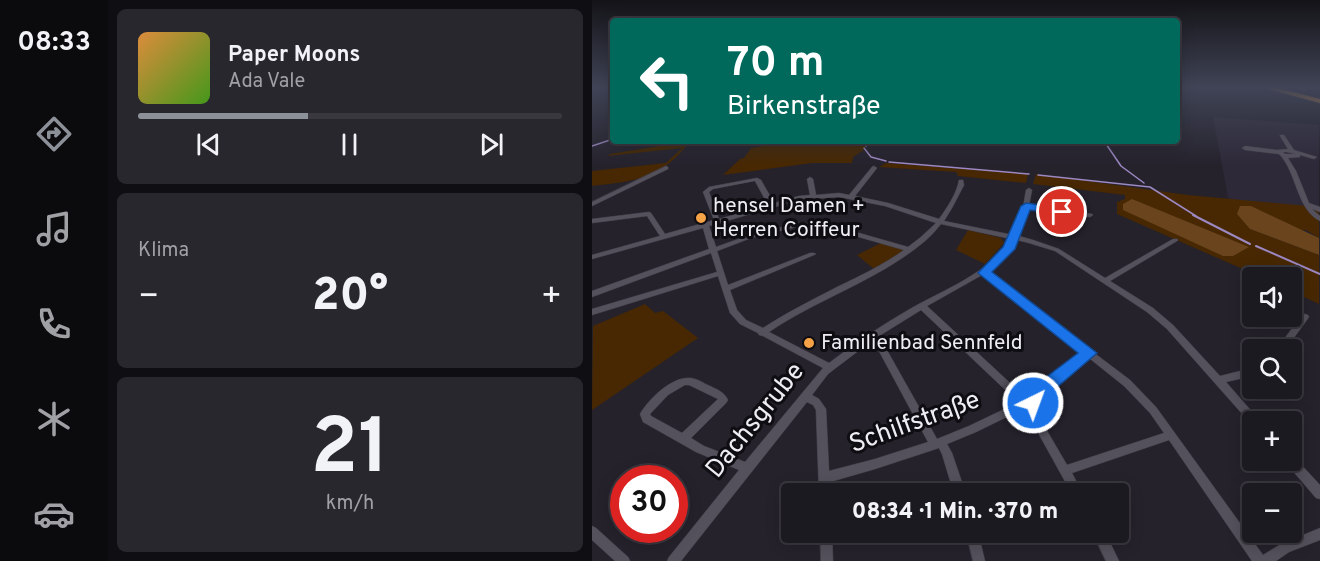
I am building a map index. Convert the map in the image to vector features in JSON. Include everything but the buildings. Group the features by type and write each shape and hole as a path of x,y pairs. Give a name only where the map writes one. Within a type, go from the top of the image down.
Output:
{"street":[{"path":"1282,136 1283,150"},
{"path":"1245,148 1283,150 1295,156 1317,157"},
{"path":"1283,150 1295,156 1307,204 1312,216 1320,219"},
{"path":"592,204 666,168"},
{"path":"851,197 874,168"},
{"path":"717,221 706,192 711,188 755,179 758,180 771,204"},
{"path":"810,179 813,196"},
{"path":"762,333 907,249 940,222 961,185 961,181"},
{"name":"Dachsgrube","path":"673,561 830,367 922,306 984,273 1009,249 1026,206 1028,190"},
{"path":"592,257 771,204 813,196 851,197 886,204 940,222 1015,238 1057,250 1163,321 1247,411"},
{"path":"1307,204 1320,210"},
{"path":"1026,206 1090,215"},
{"path":"592,220 649,214 664,237"},
{"path":"592,294 768,231 811,224 852,232 907,249"},
{"path":"705,225 733,312 743,322 762,333 830,367"},
{"path":"1105,281 1175,240"},
{"path":"727,288 812,254"},
{"path":"592,312 721,273"},
{"path":"984,273 1127,383 1153,410 1260,561"},
{"path":"922,306 1025,403 1072,483"},
{"path":"1288,339 1305,317"},
{"path":"875,336 938,444 947,453 957,483"},
{"name":"Schilfstraße","path":"824,478 886,463 938,444 1025,403 1089,353"},
{"path":"1220,380 1242,374"},
{"path":"683,439 723,400 721,396 690,381 677,385 645,414 647,419 683,439 747,468"},
{"path":"806,398 816,402 821,409 824,483"},
{"path":"1066,470 1171,435"},
{"path":"1300,471 1320,494"},
{"path":"592,532 624,561"},
{"path":"1265,561 1285,548 1320,534"},
{"path":"826,543 827,561"},
{"path":"975,543 979,561"},
{"path":"1104,543 1113,561"}],"shaded area":[{"path":"1213,117 1319,125 1319,221 1235,204 1228,197"},
{"path":"672,144 688,144 669,163 647,176 592,186 592,171 666,163 682,148 608,156"},
{"path":"776,144 866,144 864,150 853,157 852,163 812,163 723,175 744,158 751,148"},
{"path":"886,163 1028,174 1026,183 958,176 956,172 879,167"},
{"path":"1036,174 1188,195 1319,207 1319,238 1306,230 1250,229 1319,255 1319,304 1302,296 1302,267 1242,269 1117,214 1117,202 1125,199 1125,195 1033,184"},
{"path":"1132,199 1249,247 1233,256 1223,256 1123,210 1123,204"},
{"path":"1240,206 1251,206 1319,238 1319,255 1250,229 1237,214"},
{"path":"968,230 1001,238 1004,243 985,264 956,250"},
{"path":"883,242 906,250 874,269 857,255"},
{"path":"645,304 655,313 663,311 698,338 592,410 593,326"}],"waterway":[{"path":"592,146 610,140"},
{"path":"1106,144 1121,166 1144,183"},
{"path":"864,148 871,157 886,161"},
{"path":"889,162 1029,174"},
{"path":"1038,175 1150,187 1196,216"},
{"path":"1193,215 1250,244"},
{"path":"1256,246 1320,274"}],"place":[{"name":"hensel Damen + Herren Coiffeur","path":"701,218"},
{"name":"Familienbad Sennfeld","path":"809,343"}],"route":[{"path":"1033,403 1030,399 1089,353 984,273 1009,249 1026,206 1062,212"}]}
